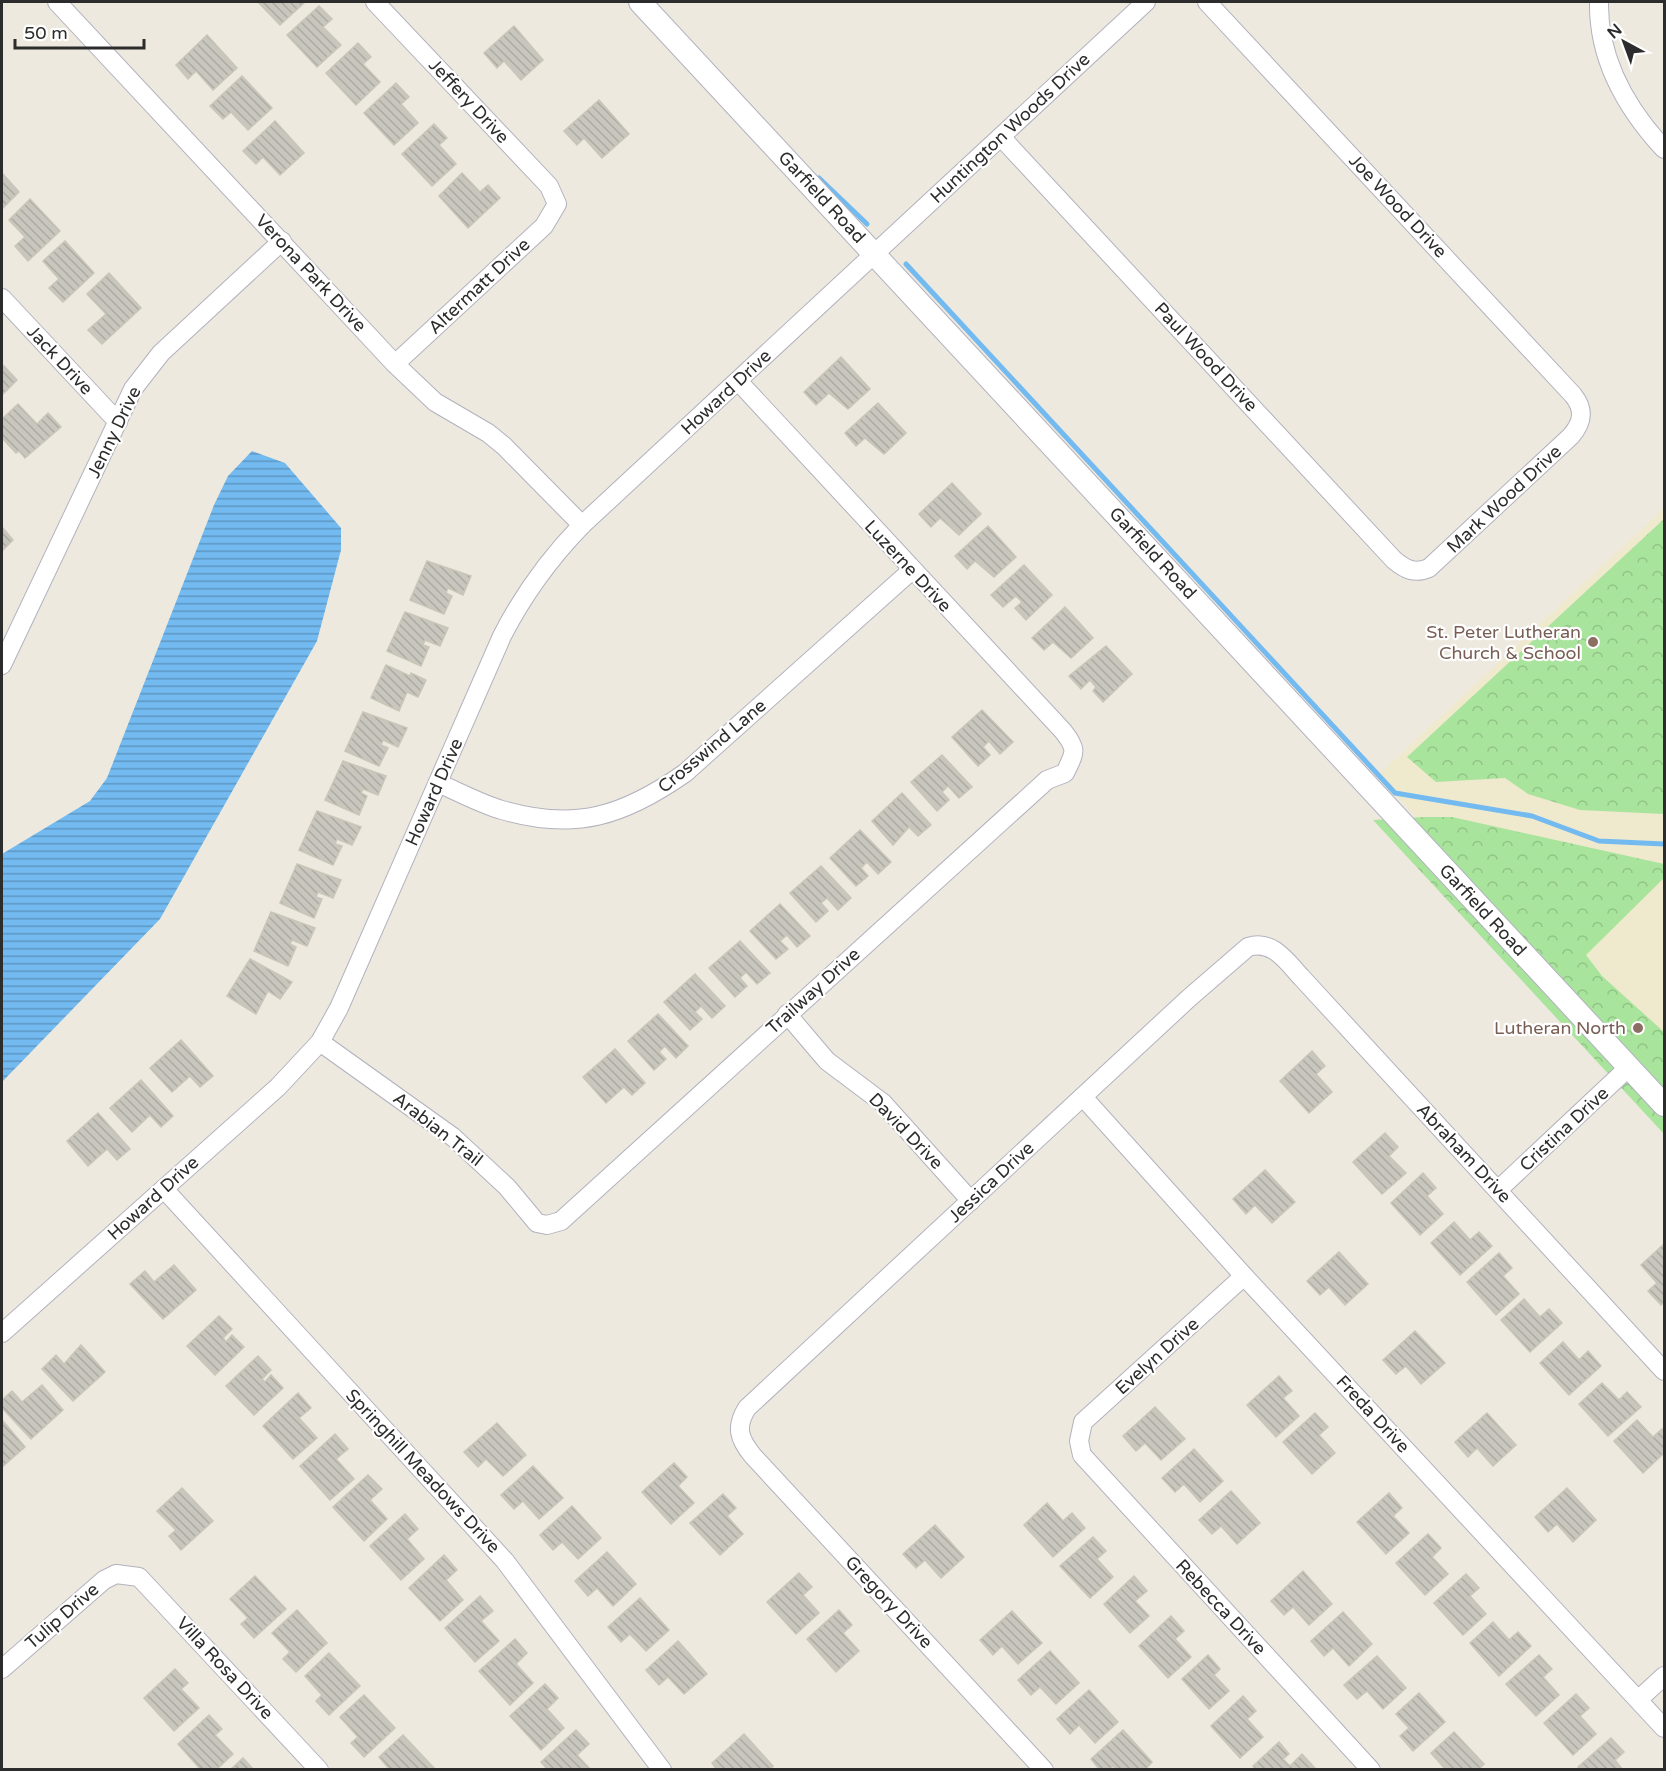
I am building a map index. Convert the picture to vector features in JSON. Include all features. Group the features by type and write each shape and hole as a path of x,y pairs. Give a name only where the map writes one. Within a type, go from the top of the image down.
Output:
{"street":[{"name":"Verona Park Drive","path":"57,2 395,364 435,402 488,433 504,446 582,525"},
{"name":"Jeffery Drive","path":"375,2 549,186 557,204"},
{"name":"Garfield Road","path":"640,2 1665,1106"},
{"name":"Huntington Woods Drive","path":"875,254 1146,2"},
{"name":"Joe Wood Drive","path":"1207,2 1573,395 1582,415"},
{"path":"1599,2 1602,34 1615,78 1638,120 1665,149"},
{"name":"Paul Wood Drive","path":"1001,137 1394,560 1415,572"},
{"name":"Altermatt Drive","path":"395,364 544,226 557,204"},
{"name":"Jenny Drive","path":"3,659 132,389 161,353 282,241"},
{"name":"Howard Drive","path":"2,1333 278,1087 320,1041 339,1008 516,609 545,564 582,525 875,254"},
{"name":"Jack Drive","path":"2,298 118,422"},
{"name":"Luzerne Drive","path":"738,381 1063,731 1073,743 1074,752"},
{"name":"Mark Wood Drive","path":"1415,572 1437,563 1571,436 1582,415"},
{"name":"Crosswind Lane","path":"438,783 502,810 549,819 577,820 612,813 650,797 685,773 912,570"},
{"name":"Trailway Drive","path":"547,1225 561,1221 1047,780 1065,772 1074,752"},
{"name":"Jessica Drive","path":"738,1432 741,1418 747,1408 1221,970 1240,953 1258,944"},
{"name":"Abraham Drive","path":"1258,944 1273,948 1295,970 1665,1371"},
{"name":"David Drive","path":"787,1014 827,1061 883,1103 971,1201"},
{"name":"Arabian Trail","path":"320,1041 453,1137 507,1187 529,1216 537,1223 547,1225"},
{"name":"Cristina Drive","path":"1498,1190 1629,1067"},
{"name":"Freda Drive","path":"1083,1098 1244,1276 1665,1728"},
{"name":"Springhill Meadows Drive","path":"164,1189 505,1561 662,1770"},
{"name":"Evelyn Drive","path":"1079,1440 1083,1422 1244,1276"},
{"name":"Gregory Drive","path":"738,1432 743,1445 1044,1770"},
{"name":"Rebecca Drive","path":"1079,1440 1082,1455 1114,1493 1371,1770"},
{"name":"Tulip Drive","path":"2,1669 104,1580 116,1574 127,1573"},
{"name":"Villa Rosa Drive","path":"127,1573 139,1577 149,1586 319,1770"},
{"path":"1639,1699 1665,1676"}],"shaded area":[{"name":"St. Peter Lutheran Church & School","path":"1664,508 1664,1083 1557,974 1378,775"}],"green space":[{"path":"1664,519 1664,814 1580,810 1528,794 1505,778 1436,782 1407,757"},
{"path":"1452,817 1664,864 1664,878 1586,955 1602,976 1664,1032 1664,1134 1373,820"}],"water":[{"path":"252,451 285,463 341,528 341,550 317,641 160,919 2,1082 2,854 90,801 107,778 214,505 228,476"}],"building":[{"path":"258,2 303,2 304,3 280,25"},
{"path":"319,6 332,19 323,27 341,45 317,67 287,35"},
{"path":"514,26 543,60 521,80 504,61 497,68 484,53"},
{"path":"207,35 237,68 213,90 196,71 188,79 176,65"},
{"path":"358,43 371,57 363,64 380,82 356,105 326,73"},
{"path":"242,76 272,108 248,130 231,112 223,119 210,106"},
{"path":"396,83 409,97 401,104 418,123 394,145 364,113"},
{"path":"599,100 629,134 602,158 584,138 577,145 564,131"},
{"path":"275,121 304,153 280,175 263,157 256,164 243,151"},
{"path":"434,124 447,138 439,145 456,164 432,186 402,154"},
{"path":"2,173 19,192 2,209"},
{"path":"462,173 480,192 488,185 500,198 468,228 439,196"},
{"path":"30,199 60,231 28,261 15,246 25,237 9,220"},
{"path":"65,241 94,273 63,302 49,288 59,279 43,261"},
{"path":"109,273 141,308 102,344 88,330 106,314 87,294"},
{"path":"841,357 870,389 848,409 829,393 816,405 804,392"},
{"path":"4,366 17,380 2,395 2,369"},
{"path":"878,403 906,433 884,454 865,438 856,446 845,433"},
{"path":"18,404 37,424 48,413 61,427 25,458 19,451 16,453 2,438 2,419"},
{"path":"952,483 981,514 959,535 940,518 931,527 919,514"},
{"path":"988,526 1016,557 994,577 975,561 967,569 955,556"},
{"path":"2,527 13,540 2,551"},
{"path":"427,561 471,576 463,595 448,588 446,593 452,596 444,614 410,600"},
{"path":"1024,565 1052,595 1026,620 1015,608 1022,602 1016,596 1003,607 991,595"},
{"path":"1065,607 1093,638 1071,658 1053,642 1044,650 1032,638"},
{"path":"405,612 448,628 440,646 425,640 423,645 429,647 421,666 387,651"},
{"path":"1106,646 1132,674 1103,702 1093,691 1096,687 1090,680 1081,689 1069,676"},
{"path":"386,665 410,676 411,673 426,680 418,697 407,692 399,711 371,698"},
{"path":"982,710 1013,742 1000,754 989,741 983,747 990,755 978,766 952,737"},
{"path":"363,712 407,728 398,747 383,740 381,745 388,748 379,766 345,751"},
{"path":"942,755 972,787 959,798 948,786 942,792 949,800 937,811 911,782"},
{"path":"343,761 386,776 378,795 363,789 361,793 367,796 359,815 325,800"},
{"path":"902,793 931,825 918,836 909,827 893,845 872,821"},
{"path":"317,811 361,827 352,845 337,839 335,844 342,846 333,865 299,850"},
{"path":"860,830 891,862 878,874 867,862 861,868 868,876 856,886 830,858"},
{"path":"297,864 341,880 333,898 318,892 316,897 322,899 314,918 280,903"},
{"path":"821,866 851,898 838,910 827,898 821,903 828,911 816,922 790,893"},
{"path":"780,904 810,936 797,947 787,935 780,941 788,949 776,959 750,931"},
{"path":"271,912 315,928 307,946 292,940 290,944 296,947 288,966 254,951"},
{"path":"740,941 770,973 757,984 746,972 740,978 747,986 735,997 709,968"},
{"path":"250,959 292,982 280,999 268,991 256,1014 227,996"},
{"path":"695,974 725,1006 712,1018 701,1006 695,1012 702,1019 690,1030 664,1002"},
{"path":"658,1014 688,1046 676,1058 665,1046 659,1052 666,1059 654,1070 628,1041"},
{"path":"181,1040 213,1076 200,1087 190,1076 172,1092 150,1068"},
{"path":"615,1049 645,1083 632,1095 624,1087 606,1103 583,1077"},
{"path":"1312,1051 1325,1066 1316,1074 1332,1092 1309,1113 1280,1081"},
{"path":"141,1080 173,1116 161,1127 150,1115 132,1132 110,1108"},
{"path":"98,1113 130,1149 117,1160 107,1149 88,1166 67,1141"},
{"path":"1385,1133 1398,1147 1389,1156 1406,1173 1382,1194 1353,1162"},
{"path":"1265,1170 1295,1202 1272,1223 1255,1205 1246,1214 1233,1199"},
{"path":"1423,1173 1436,1188 1427,1196 1443,1214 1420,1235 1391,1203"},
{"path":"1454,1222 1470,1240 1479,1232 1492,1246 1460,1275 1431,1243"},
{"path":"1664,1244 1664,1302 1661,1305 1648,1291 1657,1283 1641,1265"},
{"path":"1339,1252 1368,1284 1345,1305 1329,1287 1320,1295 1307,1281"},
{"path":"1499,1253 1512,1268 1503,1276 1519,1294 1496,1315 1467,1282"},
{"path":"174,1265 196,1290 163,1319 130,1284 145,1271 154,1282"},
{"path":"1524,1299 1540,1317 1549,1309 1562,1323 1530,1352 1501,1320"},
{"path":"219,1316 232,1329 223,1338 226,1342 232,1335 244,1347 215,1375 187,1346"},
{"path":"1415,1331 1445,1363 1421,1384 1406,1366 1396,1374 1383,1360"},
{"path":"1563,1342 1579,1360 1588,1351 1601,1366 1569,1395 1540,1363"},
{"path":"81,1345 105,1372 73,1401 42,1369 56,1355 64,1364"},
{"path":"258,1356 271,1370 262,1379 265,1382 271,1375 283,1388 254,1415 226,1386"},
{"path":"1279,1376 1292,1391 1283,1398 1299,1416 1276,1437 1247,1405"},
{"path":"1602,1383 1619,1400 1627,1392 1641,1407 1608,1436 1579,1404"},
{"path":"42,1385 63,1410 31,1439 2,1408 2,1400 12,1391 22,1402"},
{"path":"298,1393 311,1408 299,1418 317,1438 293,1459 263,1426"},
{"path":"1155,1407 1185,1439 1161,1460 1145,1443 1136,1451 1123,1436"},
{"path":"1315,1413 1328,1427 1319,1435 1335,1453 1312,1474 1283,1442"},
{"path":"1487,1413 1516,1445 1493,1466 1477,1448 1468,1457 1455,1442"},
{"path":"1637,1420 1653,1437 1662,1429 1664,1432 1664,1453 1643,1473 1614,1441"},
{"path":"3,1421 25,1447 2,1467 2,1423"},
{"path":"497,1423 526,1455 503,1476 486,1459 478,1467 464,1452"},
{"path":"335,1434 348,1449 336,1459 354,1479 330,1500 300,1466"},
{"path":"1194,1449 1223,1481 1200,1502 1184,1484 1175,1492 1162,1478"},
{"path":"674,1463 687,1477 678,1486 694,1503 671,1524 642,1492"},
{"path":"533,1466 563,1498 539,1519 523,1501 514,1509 501,1495"},
{"path":"368,1475 382,1489 370,1500 387,1519 364,1541 333,1507"},
{"path":"182,1488 213,1521 181,1550 169,1536 176,1530 157,1511"},
{"path":"1567,1488 1596,1520 1573,1542 1557,1524 1548,1532 1535,1517"},
{"path":"1231,1491 1260,1523 1237,1544 1221,1526 1212,1534 1199,1520"},
{"path":"1389,1493 1402,1508 1393,1516 1409,1533 1386,1554 1357,1522"},
{"path":"723,1494 736,1508 727,1516 743,1534 720,1555 690,1523"},
{"path":"1047,1503 1063,1521 1072,1513 1085,1528 1053,1557 1024,1525"},
{"path":"572,1506 601,1538 578,1559 562,1542 553,1550 540,1535"},
{"path":"405,1514 418,1529 407,1539 424,1559 401,1580 370,1546"},
{"path":"935,1525 964,1557 941,1578 925,1560 916,1568 903,1554"},
{"path":"1428,1534 1441,1548 1432,1557 1448,1574 1425,1595 1396,1563"},
{"path":"1093,1537 1106,1551 1097,1559 1113,1577 1090,1598 1060,1566"},
{"path":"607,1552 636,1584 613,1606 597,1588 588,1596 575,1581"},
{"path":"444,1555 457,1570 446,1580 463,1600 440,1621 409,1588"},
{"path":"1303,1571 1332,1604 1309,1625 1293,1607 1284,1615 1271,1601"},
{"path":"799,1573 812,1587 803,1595 819,1613 796,1634 767,1602"},
{"path":"1466,1574 1479,1588 1470,1596 1486,1614 1463,1635 1434,1603"},
{"path":"255,1576 286,1609 254,1638 241,1624 248,1618 230,1599"},
{"path":"1134,1576 1147,1591 1135,1601 1149,1616 1130,1633 1104,1604"},
{"path":"480,1596 493,1611 481,1621 499,1641 475,1662 445,1628"},
{"path":"640,1598 669,1630 646,1651 630,1634 621,1642 608,1627"},
{"path":"297,1610 327,1643 296,1672 283,1659 290,1652 272,1633"},
{"path":"839,1610 852,1625 843,1633 859,1651 836,1672 807,1639"},
{"path":"1012,1611 1042,1643 1018,1664 1002,1646 993,1655 980,1640"},
{"path":"1343,1612 1372,1644 1349,1666 1333,1648 1324,1656 1311,1641"},
{"path":"1171,1616 1184,1631 1175,1639 1191,1657 1168,1678 1139,1646"},
{"path":"1493,1622 1509,1640 1518,1632 1531,1646 1499,1676 1470,1643"},
{"path":"515,1639 527,1653 516,1664 533,1683 510,1705 479,1671"},
{"path":"678,1641 707,1674 684,1694 668,1677 659,1685 646,1670"},
{"path":"1050,1651 1079,1683 1056,1704 1040,1687 1031,1695 1018,1680"},
{"path":"329,1653 360,1686 329,1715 316,1701 322,1695 305,1676"},
{"path":"1208,1655 1220,1669 1214,1675 1229,1691 1209,1709 1182,1679"},
{"path":"1539,1655 1552,1669 1543,1677 1559,1695 1536,1716 1506,1684"},
{"path":"1377,1656 1406,1688 1383,1709 1367,1691 1357,1699 1344,1685"},
{"path":"175,1669 188,1683 181,1689 199,1708 174,1731 144,1698"},
{"path":"545,1684 558,1698 547,1709 564,1728 541,1750 510,1716"},
{"path":"1089,1690 1118,1722 1095,1743 1079,1725 1070,1734 1057,1719"},
{"path":"1419,1693 1445,1722 1413,1751 1400,1736 1409,1728 1396,1714"},
{"path":"1576,1694 1589,1708 1580,1716 1596,1734 1573,1755 1544,1723"},
{"path":"364,1695 395,1728 364,1757 351,1743 358,1737 340,1717"},
{"path":"1243,1696 1256,1711 1247,1719 1263,1737 1240,1758 1211,1726"},
{"path":"209,1715 222,1729 215,1735 233,1754 216,1770 201,1770 178,1744"},
{"path":"576,1730 589,1744 577,1755 591,1770 548,1770 541,1762"},
{"path":"1123,1730 1152,1762 1145,1770 1117,1770 1113,1766 1109,1770 1100,1770 1091,1759"},
{"path":"1454,1732 1484,1764 1478,1770 1446,1770 1431,1753"},
{"path":"744,1734 773,1766 770,1770 717,1770 712,1763"},
{"path":"403,1735 434,1768 432,1770 390,1770 379,1757"},
{"path":"1611,1738 1624,1752 1615,1760 1623,1770 1581,1770 1578,1767"},
{"path":"1279,1742 1289,1754 1283,1759 1290,1766 1302,1754 1315,1768 1256,1770 1253,1766"},
{"path":"243,1758 254,1770 230,1770"}],"waterway":[{"path":"819,178 867,224"},
{"path":"906,264 1395,793 1532,816 1599,841 1664,844"}],"place":[{"name":"St. Peter Lutheran Church & School","path":"1593,642"},
{"name":"Lutheran North","path":"1638,1028"}]}
